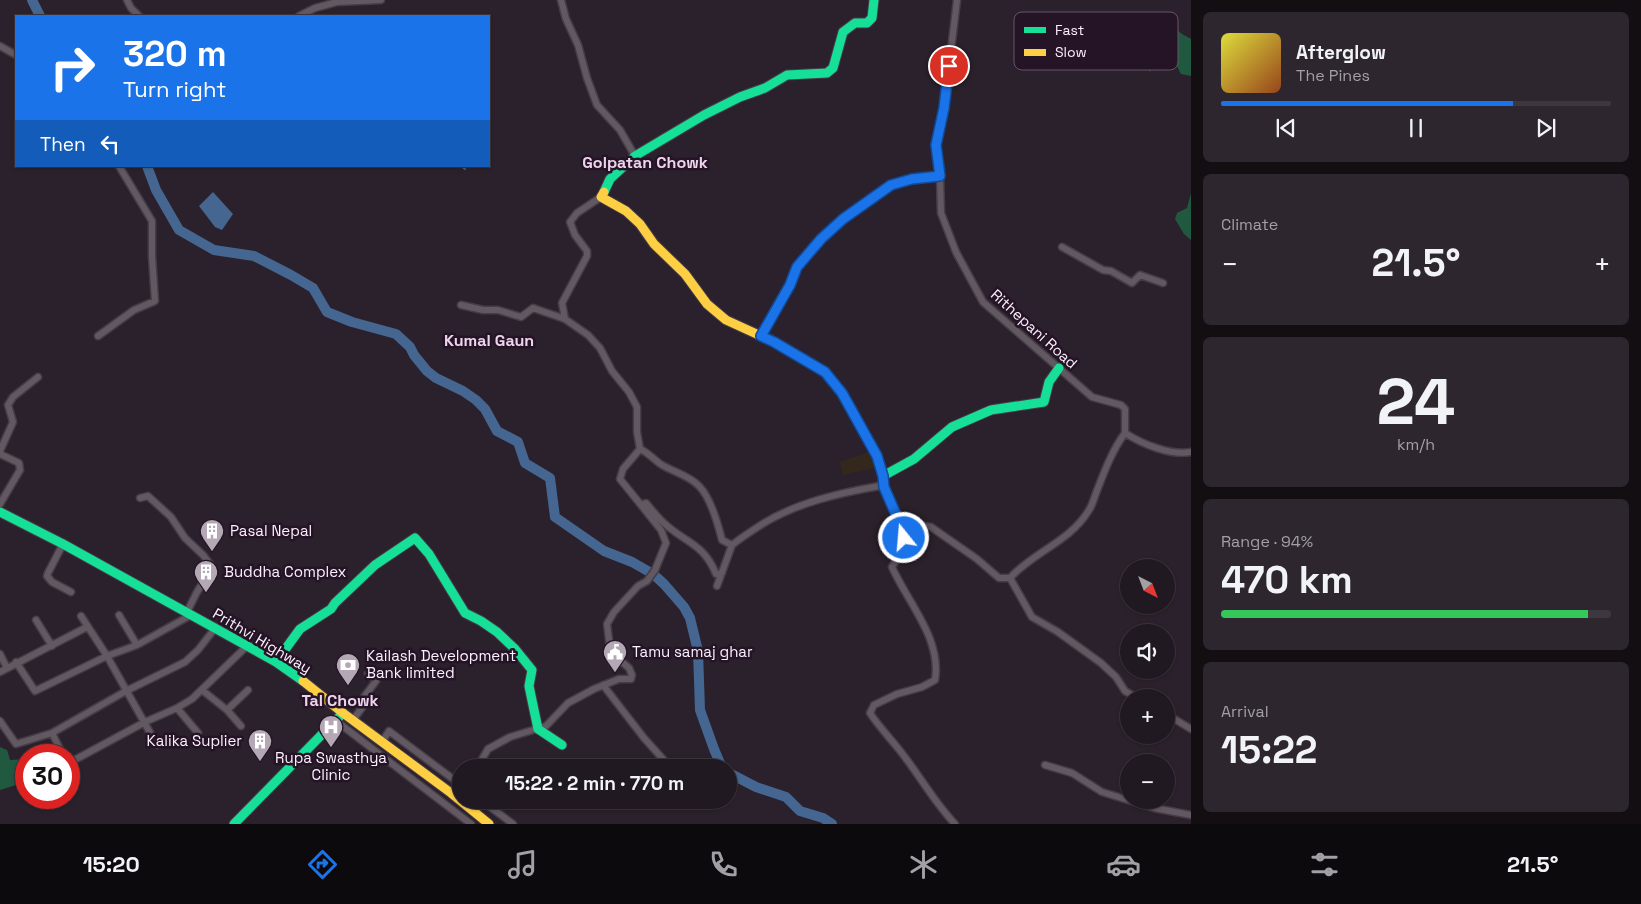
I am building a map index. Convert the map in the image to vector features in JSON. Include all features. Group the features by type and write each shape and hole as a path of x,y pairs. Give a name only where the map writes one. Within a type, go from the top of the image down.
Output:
{"main road":[{"path":"874,0 872,18 867,23 855,23 843,32 833,68 827,73 787,75 764,88 740,97 704,115 635,156 610,179 601,197 626,211 640,224 654,244 685,274 707,304 726,320 774,342 825,372 847,400 877,456 884,480 914,459 952,427 991,410 1044,402 1049,382 1059,368"},
{"name":"Prithvi Highway","path":"0,512 216,627 276,662 314,688 343,713 451,793 489,824"},
{"path":"276,662 300,629 331,609 375,565 415,538 429,554 465,613 497,632 516,649 532,670 528,686 538,729 562,745"},
{"path":"234,824 343,713"}],"street":[{"path":"127,0 131,8 138,15"},
{"path":"301,15 315,8 337,2 381,0"},
{"path":"561,0 597,105 620,130 635,156"},
{"name":"Rithepani Road","path":"957,0 944,108 936,145 940,176 941,213 956,252 983,302 1092,397 1121,405 1125,409 1125,433"},
{"path":"0,46 15,54"},
{"path":"98,336 134,310 155,301 152,221 120,167"},
{"path":"761,336 790,285 797,267 821,239 843,219 891,185 912,179 940,176"},
{"path":"565,319 562,303 587,256 587,251 570,222 577,213 601,197"},
{"path":"1062,247 1103,270 1111,271 1132,283 1140,274 1163,283"},
{"path":"461,305 483,310 498,310 521,317 533,308 565,319 588,335 600,348 612,371 629,392 637,407 637,432 640,449"},
{"path":"0,504 20,470 19,463 0,453 14,422 8,405 13,397 38,378"},
{"path":"907,528 917,524 931,527 977,559 999,578 1010,578 1019,568 1057,544 1089,510 1113,454 1125,433 1136,440 1172,453 1182,454 1191,452"},
{"path":"482,759 488,749 510,737 546,726 568,703 618,679 631,679 632,676 629,668 614,655 610,648 607,624 614,612 655,570 666,543 661,530 620,480 623,469 640,449"},
{"path":"640,449 648,453 654,460 686,477 700,487 717,520 722,540 732,545"},
{"path":"717,586 732,545 766,522 836,494 884,480 897,517 900,523 907,528"},
{"path":"16,662 35,691 107,656 137,646 189,614 197,592 210,572 210,564 204,555 185,538 171,517 148,496 140,498"},
{"path":"641,505 646,503 665,524 702,550 711,561 716,574 722,573"},
{"path":"907,528 902,551 892,567 924,624 932,646 937,669 936,680 874,705 870,713 901,752 940,809 955,824"},
{"path":"63,544 48,576 52,582 71,592"},
{"path":"1010,578 1032,617 1058,632 1101,663 1116,677 1124,689"},
{"path":"119,615 137,646"},
{"path":"81,616 107,656 156,745"},
{"path":"36,620 52,646"},
{"path":"0,672 16,662 52,646 87,627"},
{"path":"0,721 16,744 52,733 126,691 185,662 198,650 216,627"},
{"path":"80,757 192,699 248,645"},
{"path":"0,654 7,668"},
{"path":"353,720 364,704 361,700 376,681 368,674"},
{"path":"603,685 663,759"},
{"path":"202,690 227,710 240,726"},
{"path":"227,710 248,690"},
{"path":"177,708 198,732"},
{"path":"1175,719 1191,729"},
{"path":"336,721 469,823"},
{"path":"382,742 389,732 452,779"},
{"path":"52,733 58,744"},
{"path":"1045,765 1072,773 1102,792 1154,808 1191,815"},
{"path":"493,809 513,824"}],"shaded area":[{"path":"872,451 878,467 843,475 840,462"}],"green space":[{"path":"1178,31 1191,39 1191,76 1181,74 1178,68"},
{"path":"1191,193 1191,240 1184,234 1175,219 1177,213 1187,208"},
{"path":"0,747 7,750 10,760 15,760 15,785 0,790"}],"water":[{"path":"213,192 233,214 222,230 215,227 199,206"}],"waterway":[{"path":"32,0 40,15"},
{"path":"147,167 156,190 179,230 214,250 254,256 291,275 313,288 327,312 352,322 396,334 410,347 427,371 476,400 485,409 497,431 518,442 525,463 550,478 555,517 604,551 632,562 653,574 664,584 684,607 690,618 698,651 700,710 718,759"},
{"path":"737,777 756,787 786,797 800,811 823,818 832,824"}],"traffic: fast":[{"path":"604,192 610,179 635,156 704,115 740,97 765,88 787,75 827,73 833,68 843,32 855,23 867,23 872,18 874,0"},
{"path":"810,363 825,372 842,393 877,456 883,476 914,459 952,427 991,410 1044,402 1049,382 1059,368"},
{"path":"0,512 63,544 276,662 303,681"},
{"path":"276,662 300,629 331,609 375,565 415,538 429,554 465,613 497,632 515,649 532,670 529,686 538,729 562,745"},
{"path":"234,824 343,713"}],"traffic: slow":[{"path":"604,192 601,197 626,211 640,224 654,244 685,274 707,304 726,320 774,342 810,363"},
{"path":"303,681 489,824"}],"place":[{"name":"Pasal Nepal","path":"212,552"},
{"name":"Buddha Complex","path":"206,593"},
{"name":"Tamu samaj ghar","path":"615,673"},
{"name":"Kailash Development Bank limited","path":"348,686"},
{"name":"Rupa Swasthya Clinic","path":"331,748"},
{"name":"Kalika Suplier","path":"260,762"}],"district":[{"name":"Golpatan Chowk","path":"645,162"},
{"name":"Kumal Gaun","path":"489,340"},
{"name":"Tal Chowk","path":"340,700"}],"route":[{"path":"904,538 907,528 900,523 884,487 877,456 842,393 825,372 761,336 790,285 797,267 821,239 843,219 891,185 912,179 940,176 936,145 944,108 949,66"}]}
